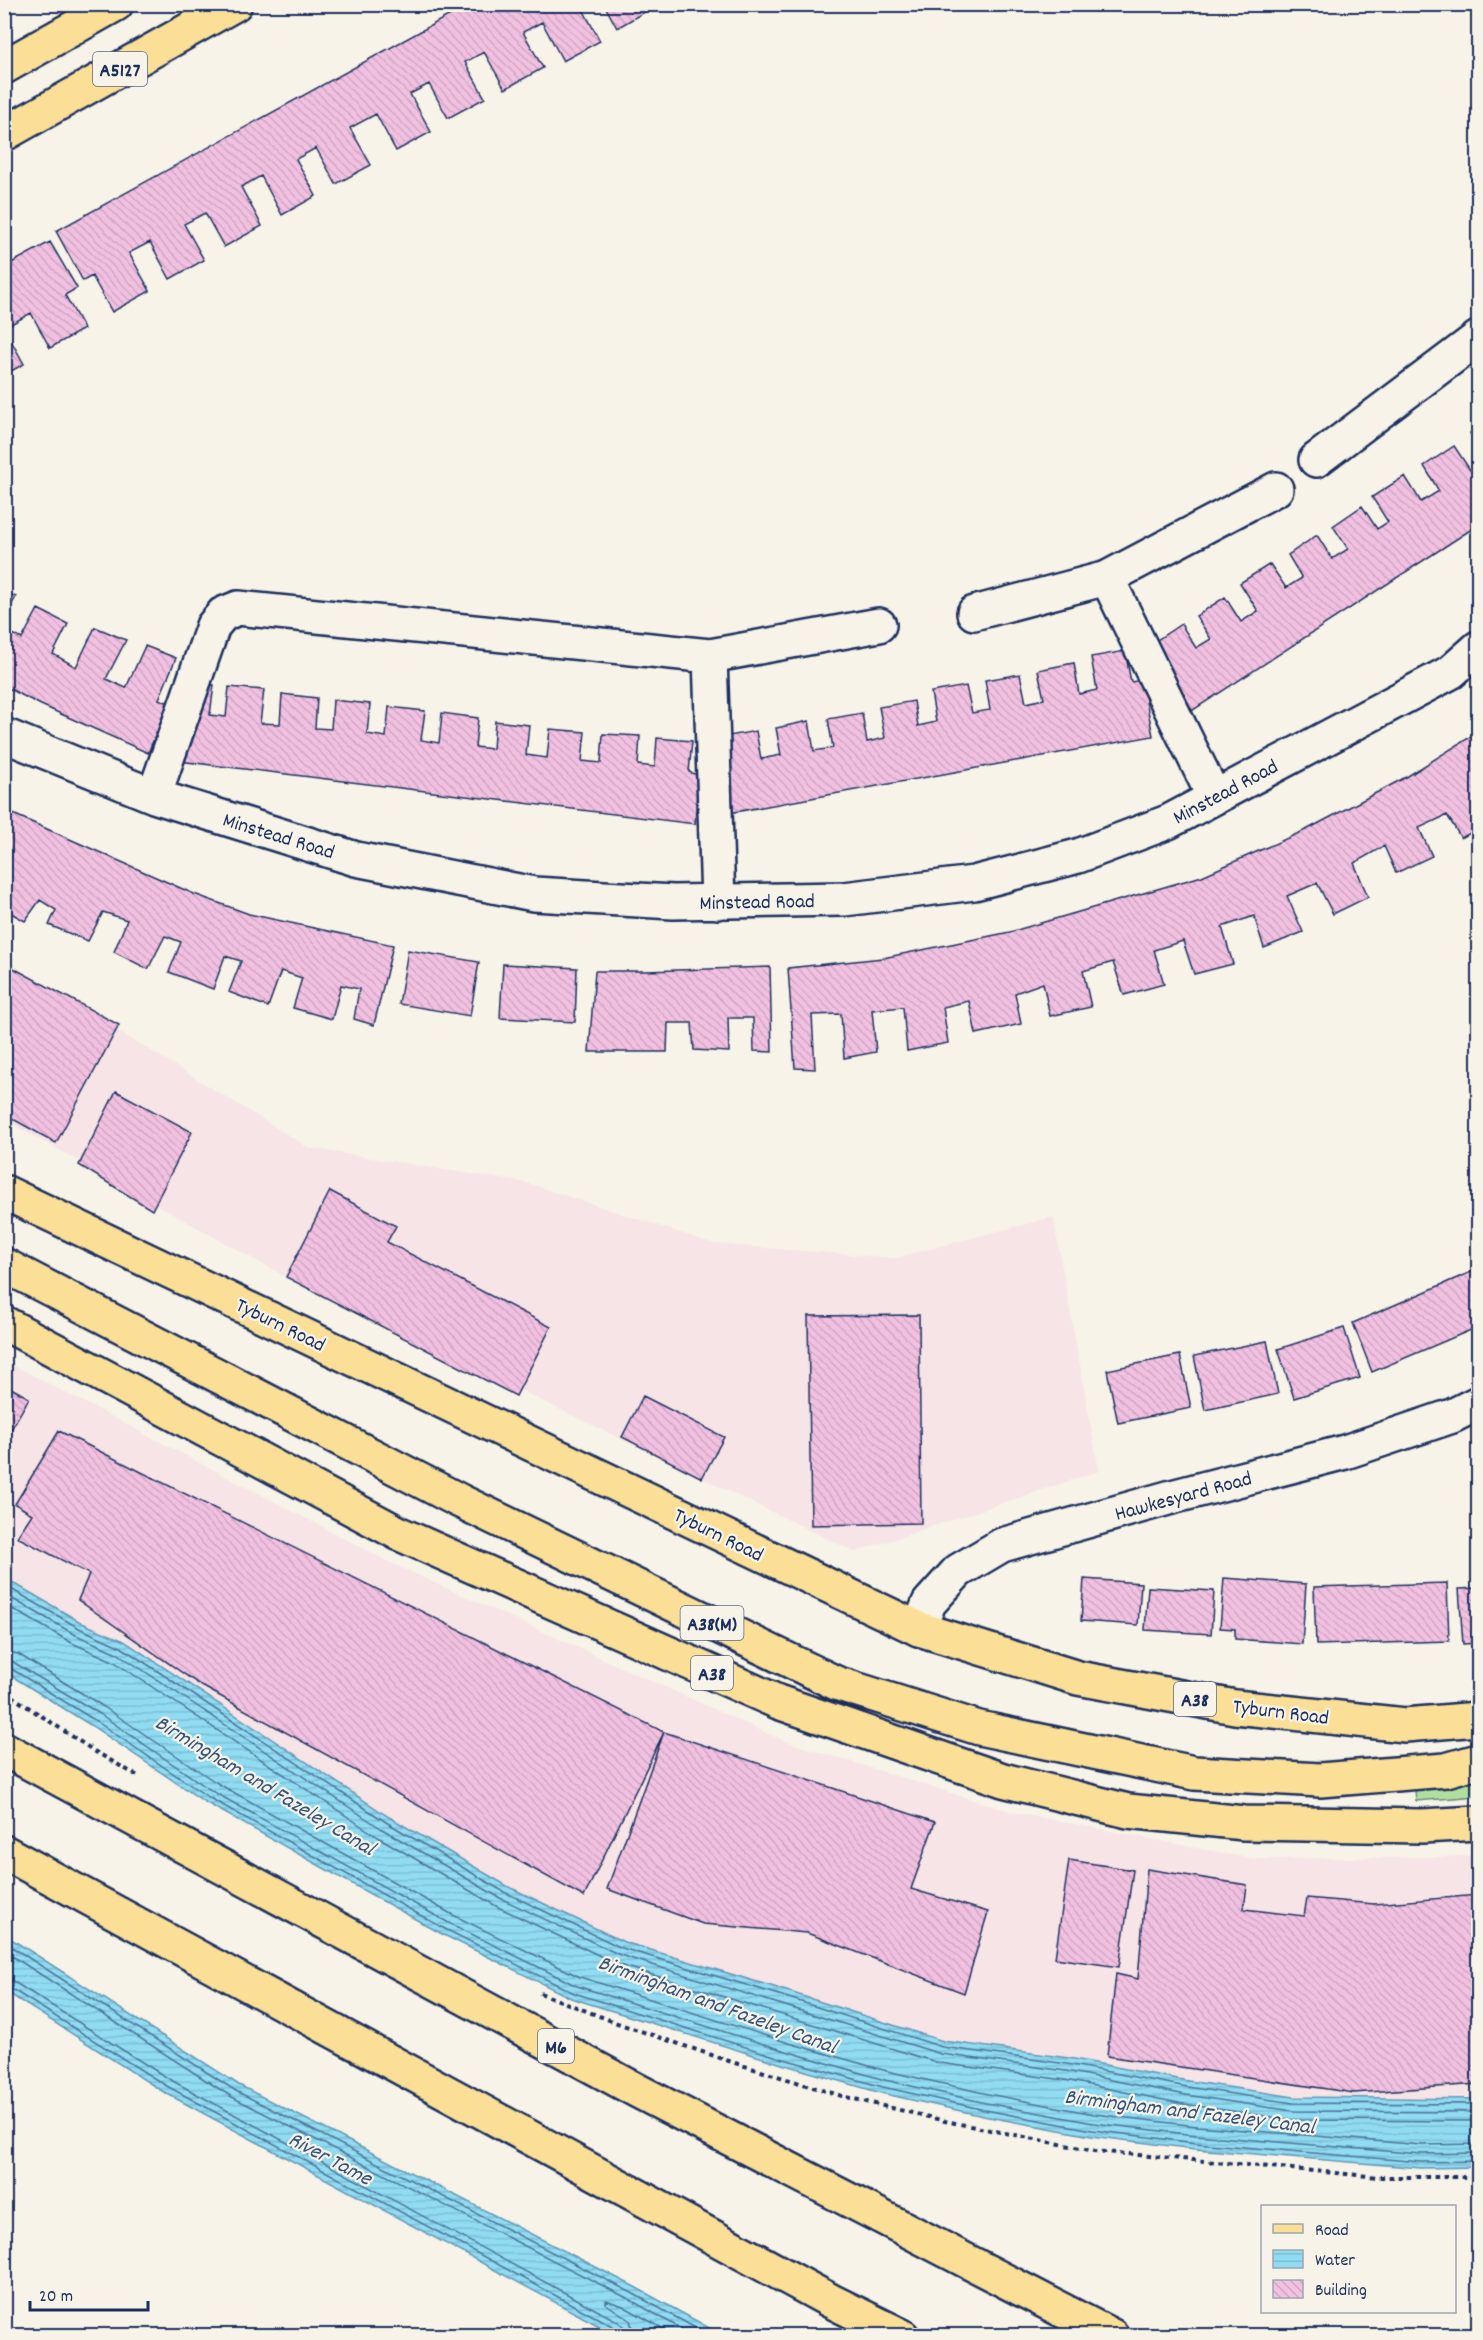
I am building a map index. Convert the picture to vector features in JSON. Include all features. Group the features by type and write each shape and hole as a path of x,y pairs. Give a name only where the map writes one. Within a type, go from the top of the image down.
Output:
{"main road":[{"path":"4,67 116,4"},
{"name":"A5127","path":"4,134 235,4"},
{"name":"Tyburn Road","path":"4,1192 919,1629 1078,1678 1235,1707 1405,1725 1479,1719"},
{"name":"A38(M)","path":"4,1265 460,1501 836,1683 979,1728 1194,1773 1320,1780 1446,1770 1479,1761"},
{"name":"A38","path":"4,1323 400,1534 778,1702 1004,1780 1128,1811 1244,1822 1422,1826 1479,1823"},
{"name":"M6","path":"4,1749 628,2085 1113,2336"},
{"path":"4,1852 821,2296 902,2336"}],"street":[{"path":"1316,460 1479,338"},
{"path":"975,613 1107,578 1276,489"},
{"path":"1107,578 1214,797"},
{"path":"154,796 213,626 222,614 238,608 710,656 879,625"},
{"name":"Minstead Road","path":"4,735 154,796 356,859 534,894 674,902 844,899 974,883 1078,856 1168,822 1451,672 1479,648"},
{"path":"710,656 718,902"},
{"name":"Hawkesyard Road","path":"919,1629 929,1603 958,1571 1002,1545 1168,1498 1345,1452 1452,1416 1479,1403"}],"path":[{"path":"4,1691 94,1751 145,1780"},
{"path":"533,1990 620,2024 735,2063 842,2096 968,2126 1095,2151 1379,2177 1479,2177"}],"shaded area":[{"path":"4,961 309,1148 527,1183 714,1244 895,1258 1053,1217 1099,1471 855,1552 286,1277 5,1120"},
{"path":"5,1361 395,1565 784,1741 1012,1812 1253,1859 1478,1855 1478,2099 1294,2097 1188,2081 1069,2058 943,2041 624,1942 507,1886 389,1817 124,1641 82,1623 5,1578"}],"green space":[{"path":"1478,1777 1478,1796 1416,1801 1415,1789"}],"water":[{"name":"Birmingham and Fazeley Canal","path":"5,1578 82,1623 124,1641 389,1817 507,1886 624,1942 943,2041 1069,2058 1188,2081 1294,2097 1478,2099 1478,2167 1421,2168 1195,2149 1091,2136 983,2116 881,2093 571,1998 442,1934 205,1802 92,1726 5,1672"},
{"name":"River Tame","path":"5,1935 239,2085 633,2286 722,2335 616,2335 162,2091 5,1991"}],"building":[{"path":"470,4 580,4 600,41 563,61 542,22 523,32 543,68 505,89 484,52 465,62 485,98 448,118 429,84 410,94 431,132 396,151 376,114 350,128 371,165 336,184 316,148 296,159 316,196 282,215 261,176 241,187 262,226 224,247 205,213 184,224 204,260 170,279 150,242 129,253 150,291 112,312 92,276 83,281 56,231"},
{"path":"604,4 654,4 655,6 617,28"},
{"path":"50,242 77,288 65,295 84,329 50,348 31,313 4,328 4,267"},
{"path":"4,328 24,364 4,375"},
{"path":"1478,428 1478,447 1470,433"},
{"path":"1454,446 1470,470 1478,464 1478,525 1184,716 1151,644 1181,624 1196,648 1211,639 1196,616 1225,597 1241,622 1258,611 1240,583 1270,564 1286,588 1302,578 1288,555 1317,535 1332,559 1348,549 1333,526 1362,506 1377,529 1388,522 1372,497 1405,476 1421,502 1439,491 1424,466"},
{"path":"4,591 16,597 4,618"},
{"path":"38,609 68,624 53,654 76,667 95,627 126,640 106,679 126,688 145,646 176,658 159,699 169,703 148,753 4,686 4,629 22,639"},
{"path":"1125,651 1131,682 1142,680 1153,736 729,813 723,737 756,731 761,759 781,755 776,728 809,721 814,751 833,748 828,719 862,713 867,742 885,738 879,707 914,701 918,726 936,722 931,692 966,686 972,713 990,710 985,680 1020,674 1026,703 1044,699 1038,670 1074,663 1079,694 1097,690 1091,657"},
{"path":"196,684 214,685 210,715 226,717 229,687 264,690 260,723 280,724 282,694 317,698 315,728 331,729 333,700 370,704 367,734 386,737 389,707 425,711 421,740 439,743 442,713 478,718 475,747 493,749 495,721 529,725 526,755 547,758 550,729 585,732 582,761 601,763 603,734 640,736 638,765 655,767 657,738 692,741 689,772 698,775 695,824 179,761"},
{"path":"1478,732 1478,829 1461,838 1447,815 1419,828 1432,856 1396,873 1384,846 1354,863 1368,897 1333,914 1317,883 1287,896 1303,932 1264,948 1254,916 1222,927 1233,964 1194,974 1183,941 1154,950 1164,984 1124,995 1113,962 1083,971 1091,1007 1050,1016 1043,983 1015,993 1021,1024 976,1034 969,1001 943,1007 948,1043 907,1051 903,1007 872,1010 876,1052 844,1058 841,1014 812,1015 815,1069 795,1068 788,968 883,958 1010,932 1202,876 1308,829 1408,776"},
{"path":"4,810 194,894 249,914 393,945 374,1025 354,1019 359,989 341,985 332,1019 293,1008 302,978 281,971 268,1007 229,992 241,961 225,956 213,989 169,972 181,942 165,936 148,969 114,952 127,920 103,912 88,941 49,925 56,910 40,900 25,921 4,909 6,879 4,878"},
{"path":"408,950 479,962 470,1016 399,1004"},
{"path":"4,963 119,1025 56,1143 4,1114"},
{"path":"503,964 577,968 575,1022 500,1018"},
{"path":"770,967 772,1052 754,1051 753,1018 728,1018 729,1052 694,1050 692,1023 668,1023 667,1052 589,1052 595,971"},
{"path":"116,1091 192,1132 152,1210 79,1165"},
{"path":"330,1191 396,1226 387,1242 551,1327 516,1396 286,1277"},
{"path":"1478,1269 1478,1327 1372,1372 1353,1323"},
{"path":"919,1315 921,1523 811,1525 808,1316"},
{"path":"1344,1328 1360,1378 1294,1398 1278,1349"},
{"path":"1267,1341 1278,1394 1205,1410 1194,1356"},
{"path":"1180,1355 1191,1408 1118,1423 1107,1370"},
{"path":"4,1384 29,1398 4,1442"},
{"path":"643,1396 724,1437 702,1478 622,1437"},
{"path":"59,1431 664,1732 584,1897 200,1685 78,1600 89,1574 17,1537 32,1514 15,1504"},
{"path":"1224,1578 1306,1584 1302,1644 1235,1639 1235,1629 1220,1628"},
{"path":"1084,1579 1141,1583 1138,1625 1081,1621"},
{"path":"1447,1583 1449,1641 1316,1645 1314,1587"},
{"path":"1148,1587 1214,1591 1211,1634 1145,1630"},
{"path":"1478,1588 1478,1643 1463,1644 1459,1589"},
{"path":"664,1732 935,1822 911,1889 988,1912 964,1993 807,1933 703,1924 607,1889"},
{"path":"1069,1860 1133,1870 1119,1967 1055,1958"},
{"path":"1147,1869 1247,1885 1244,1909 1304,1916 1307,1898 1374,1904 1478,1895 1478,2084 1354,2093 1107,2056 1116,1974 1138,1979"}]}
